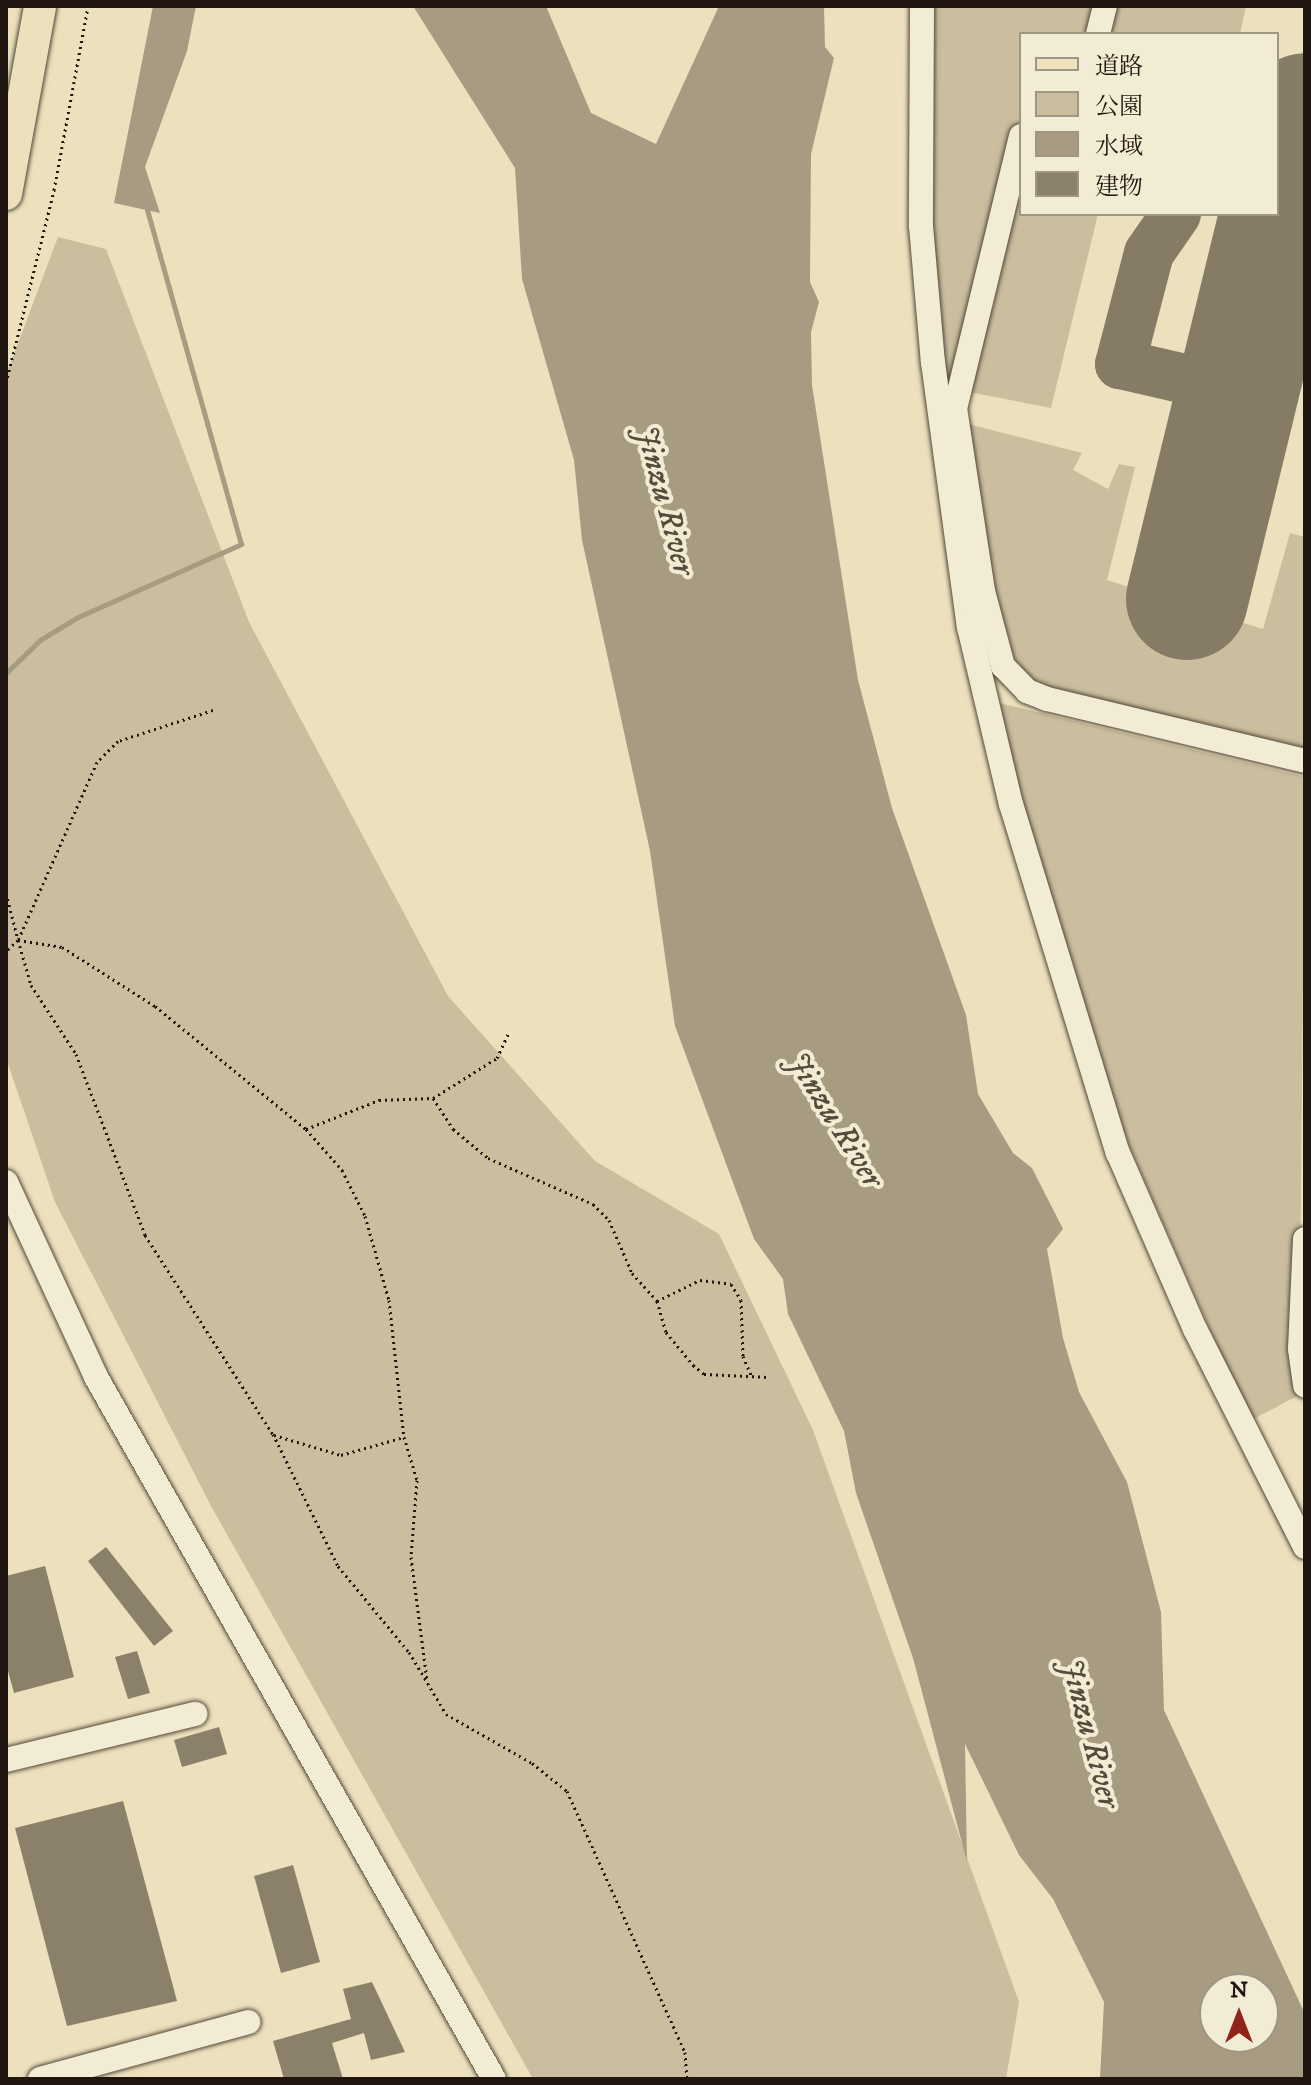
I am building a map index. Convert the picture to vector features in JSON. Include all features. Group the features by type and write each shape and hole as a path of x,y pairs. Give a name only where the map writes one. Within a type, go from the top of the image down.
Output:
{"main road":[{"path":"6,194 40,6"}],"street":[{"path":"922,6 921,226 933,362 969,627 1011,804 1118,1153 1195,1329 1305,1547"},
{"path":"1098,32 1105,6"},
{"path":"1019,144 955,408 983,591 1003,666 1015,681 1047,699 1305,761"},
{"path":"6,1182 96,1377 494,2079"},
{"path":"1305,1239 1305,1386"},
{"path":"6,1760 195,1714"},
{"path":"40,2079 248,2022"}],"path":[{"path":"6,383 54,190 88,6"},
{"path":"6,951 18,940 97,762 118,741 213,710"},
{"path":"6,893 31,985 76,1054 145,1235 273,1434 338,1566 428,1684 446,1714 532,1763 567,1791 685,2052 687,2079"},
{"path":"18,940 62,947 155,1006 306,1129 342,1170 365,1216 389,1300 404,1437 417,1480 411,1557 428,1684"},
{"path":"306,1129 379,1100 433,1098 497,1058 509,1032"},
{"path":"433,1098 453,1129 488,1158 593,1204 609,1220 632,1273 657,1301 666,1332 704,1374 768,1377"},
{"path":"657,1301 700,1280 731,1284 741,1300 743,1356 751,1377"},
{"path":"273,1434 341,1455 404,1437"}],"green space":[{"path":"932,6 1095,6 1088,32 1019,32 1019,127 947,389 932,254"},
{"path":"1112,6 1246,6 1240,32 1106,32"},
{"path":"1019,176 1019,216 1098,216 1051,408 969,392"},
{"path":"58,237 106,249 249,622 448,996 595,1161 719,1234 813,1430 1019,2002 1006,2079 533,2079 211,1506 55,1202 6,1058 6,375"},
{"path":"968,424 1082,453 1073,470 1108,489 1119,464 1135,467 1107,580 1263,629 1290,533 1305,537 1305,754 1027,682 1006,658"},
{"path":"995,702 1305,777 1299,1395 1250,1421 1100,1079 1024,831"}],"water":[{"path":"153,6 196,6 187,51 145,167 160,213 114,203"},
{"name":"Jinzu River","path":"413,6 546,6 591,113 656,144 719,6 824,6 825,47 834,58 811,154 810,282 819,302 811,332 812,385 858,680 892,808 966,1015 978,1094 1013,1153 1032,1168 1063,1229 1047,1249 1063,1338 1079,1392 1127,1482 1161,1612 1164,1710 1305,2014 1305,2079 1100,2079 1104,2002 1053,1899 1019,1855 965,1744 967,1862 913,1658 856,1493 844,1431 788,1314 783,1279 754,1239 675,1026 650,851 582,540 574,460 522,279 515,168"}],"building":[{"path":"106,1547 173,1631 154,1646 88,1561"},
{"path":"45,1566 74,1677 14,1693 6,1664 6,1576"},
{"path":"137,1651 150,1693 128,1699 115,1657"},
{"path":"219,1727 227,1754 182,1767 174,1740"},
{"path":"123,1801 177,2001 67,2026 15,1828"},
{"path":"293,1865 320,1962 281,1973 254,1876"},
{"path":"372,1982 405,2052 371,2060 364,2033 332,2043 343,2079 284,2079 273,2041 351,2019 343,1989"}],"waterway":[{"path":"6,673 40,640 78,617 241,544 146,205"}],"taxiway":[{"path":"1279,107 1305,80"},
{"path":"1175,216 1149,253 1120,364 1238,391"}],"runway":[{"path":"1187,599 1305,114"}]}
